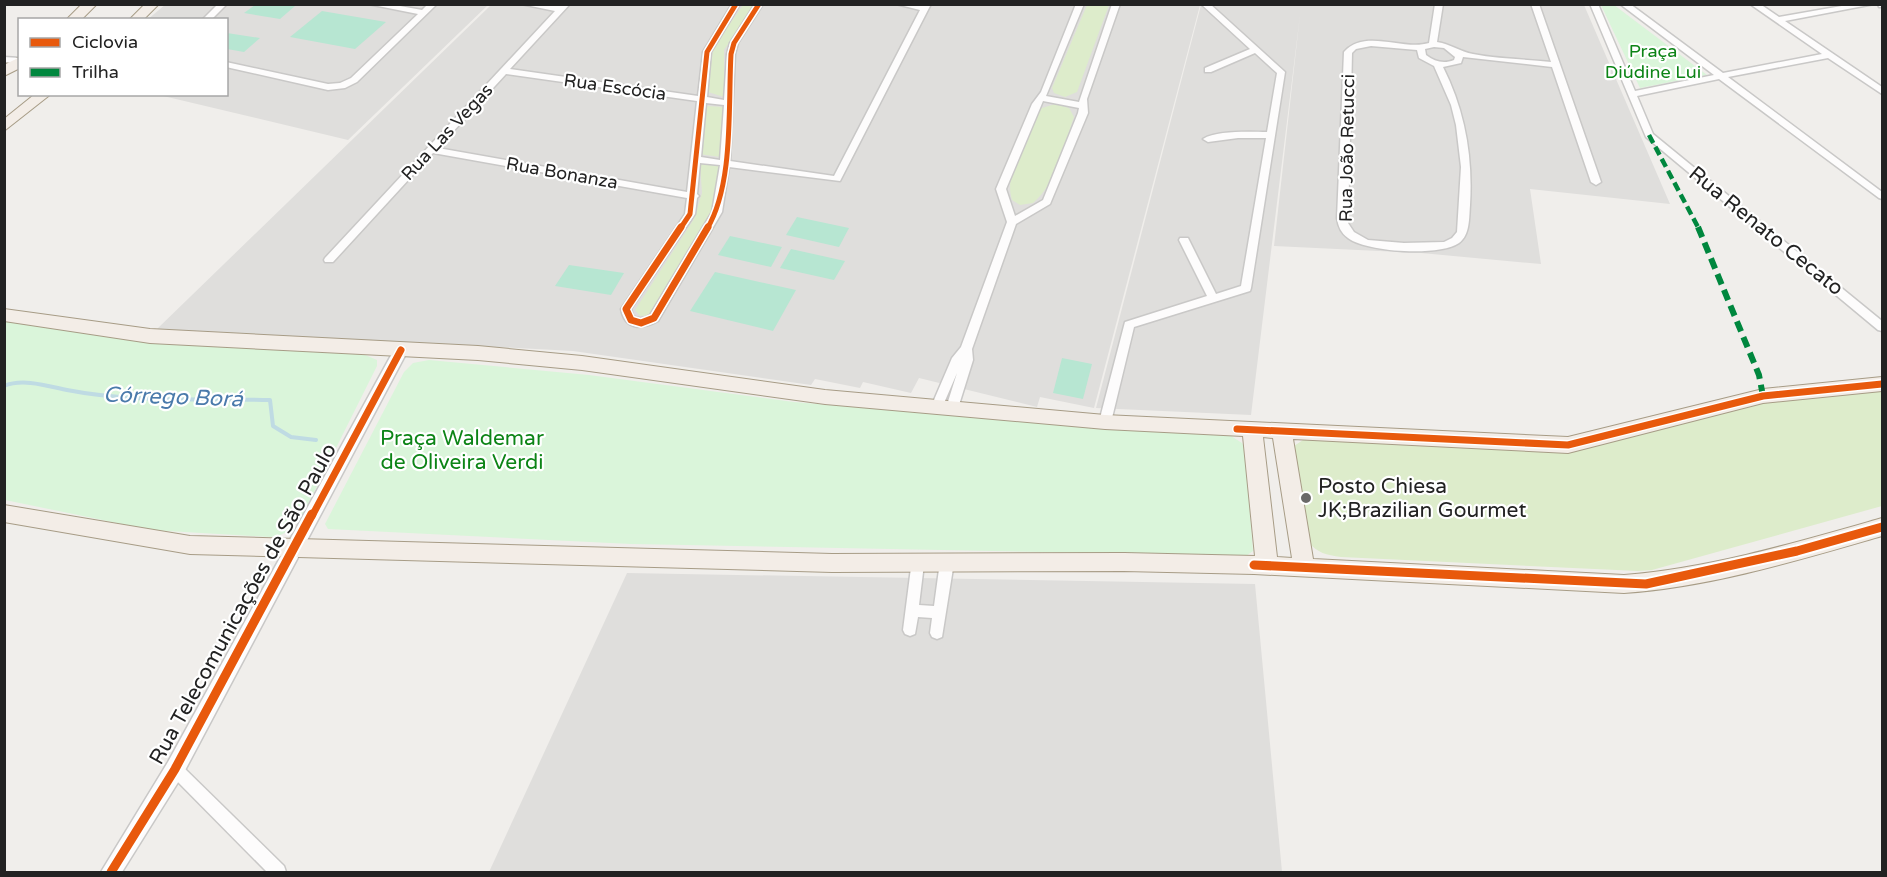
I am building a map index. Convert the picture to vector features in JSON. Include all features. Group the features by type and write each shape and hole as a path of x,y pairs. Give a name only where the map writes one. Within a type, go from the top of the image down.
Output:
{"main road":[{"path":"74,18 92,4"},
{"path":"137,18 153,4"},
{"path":"4,127 42,96"},
{"path":"4,315 150,336 582,363 825,398 1105,422 1568,445 1763,396 1880,386"},
{"path":"1252,430 1267,565"},
{"path":"1282,431 1304,566"},
{"path":"4,513 190,545 917,564 1124,562 1267,565 1646,584 1797,551 1882,527"}],"street":[{"path":"208,18 223,4"},
{"path":"372,4 424,13"},
{"path":"228,64 328,87 342,86 354,80 433,4"},
{"path":"525,4 564,7"},
{"path":"736,4 707,52 694,196 690,214 626,309 626,315 634,322 644,323 654,318 717,212 725,162 727,103 734,43 759,4"},
{"path":"696,159 837,179 926,6 900,4"},
{"path":"944,407 952,386 967,360 966,349 1012,222 1001,189 1040,98 1045,92 1080,4"},
{"path":"1012,222 1047,202 1083,112 1116,4"},
{"path":"1105,422 1129,325 1246,288 1281,72 1205,4"},
{"path":"1438,44 1439,4"},
{"path":"1534,4 1596,182"},
{"path":"1594,4 1631,94 1829,55"},
{"path":"1624,4 1882,196"},
{"path":"1754,4 1882,91"},
{"path":"1777,20 1870,4"},
{"name":"Rua Las Vegas","path":"329,260 564,7"},
{"name":"Rua João Retucci","path":"1421,52 1369,44 1357,45 1348,52 1342,218 1347,233 1367,243 1443,247 1459,239 1462,233 1468,188 1466,153 1461,123 1441,65"},
{"path":"1421,52 1438,44"},
{"path":"1438,44 1459,56 1556,65"},
{"path":"1208,70 1255,50"},
{"path":"1421,52 1441,65 1455,63 1459,56"},
{"name":"Rua Escócia","path":"503,71 727,103"},
{"name":"Rua Renato Cecato","path":"1631,94 1649,135 1882,327"},
{"path":"1040,98 1083,106"},
{"path":"1208,139 1239,135 1271,135"},
{"name":"Rua Bonanza","path":"430,150 694,196"},
{"path":"1184,240 1213,298"},
{"name":"Rua Telecomunicações de São Paulo","path":"111,873 175,769 401,350"},
{"path":"937,633 947,562"},
{"path":"910,630 917,564"},
{"path":"913,610 940,613"},
{"path":"175,769 278,873"}],"shaded area":[{"path":"166,4 488,5 348,140 163,96 228,96 228,18 149,18"},
{"path":"491,5 1200,5 1094,408 1040,397 1037,407 919,378 911,393 863,382 860,388 815,379 811,385 573,351 157,329"},
{"path":"1201,5 1584,5 1670,204 1530,189 1541,264 1421,253 1274,246 1300,15 1251,415 1096,408"},
{"path":"627,573 1255,584 1282,872 489,872"}],"green space":[{"path":"255,5 295,6 280,19 244,13"},
{"path":"743,5 755,5 724,50 724,97 708,92 713,48"},
{"path":"1087,5 1109,5 1077,92 1065,97 1054,93 1052,88"},
{"name":"Praça Diúdine Lui","path":"1601,5 1614,5 1707,75 1640,88"},
{"path":"322,11 386,22 355,49 290,37"},
{"path":"228,33 260,38 244,52 228,49"},
{"path":"1055,104 1069,108 1074,117 1063,151 1054,174 1041,195 1033,203 1020,205 1012,200 1010,189 1018,153 1039,109"},
{"path":"706,106 724,107 721,157 699,154"},
{"path":"721,163 712,212 652,315 640,316 635,310 694,219 702,193 700,164"},
{"path":"797,217 849,228 839,247 786,235"},
{"path":"730,236 782,247 771,267 718,255"},
{"path":"791,249 845,261 834,280 780,268"},
{"path":"569,265 624,273 611,295 555,286"},
{"path":"715,272 796,290 773,331 690,311"},
{"path":"4,321 124,339 363,354 377,360 377,366 305,510 287,532 270,537 151,530 5,500"},
{"path":"1062,358 1092,364 1083,399 1053,393"},
{"name":"Praça Waldemar de Oliveira Verdi","path":"429,360 589,375 794,402 1103,428 1231,436 1242,443 1245,449 1253,551 1246,556 631,544 328,529 325,524 404,372 413,363"},
{"path":"1882,389 1882,506 1652,570 1341,557 1323,553 1308,542 1294,446 1303,440 1562,450 1660,429 1772,399"}],"waterway":[{"name":"Córrego Borá","path":"4,386 27,383 117,397 270,400 273,426 291,437 316,440"}],"marked path":[{"path":"1649,135 1694,217 1744,336 1759,375 1763,396"}],"cycle path":[{"path":"736,4 707,52 690,214 626,309 628,318 638,323 654,318 717,212 725,162 731,54 734,43 759,4"},
{"path":"111,872 175,769 401,350"},
{"path":"1237,429 1568,445 1763,396 1882,384"},
{"path":"1254,565 1646,584 1797,551 1882,527"}],"place":[{"name":"Posto Chiesa JK;Brazilian Gourmet","path":"1306,498"}]}
